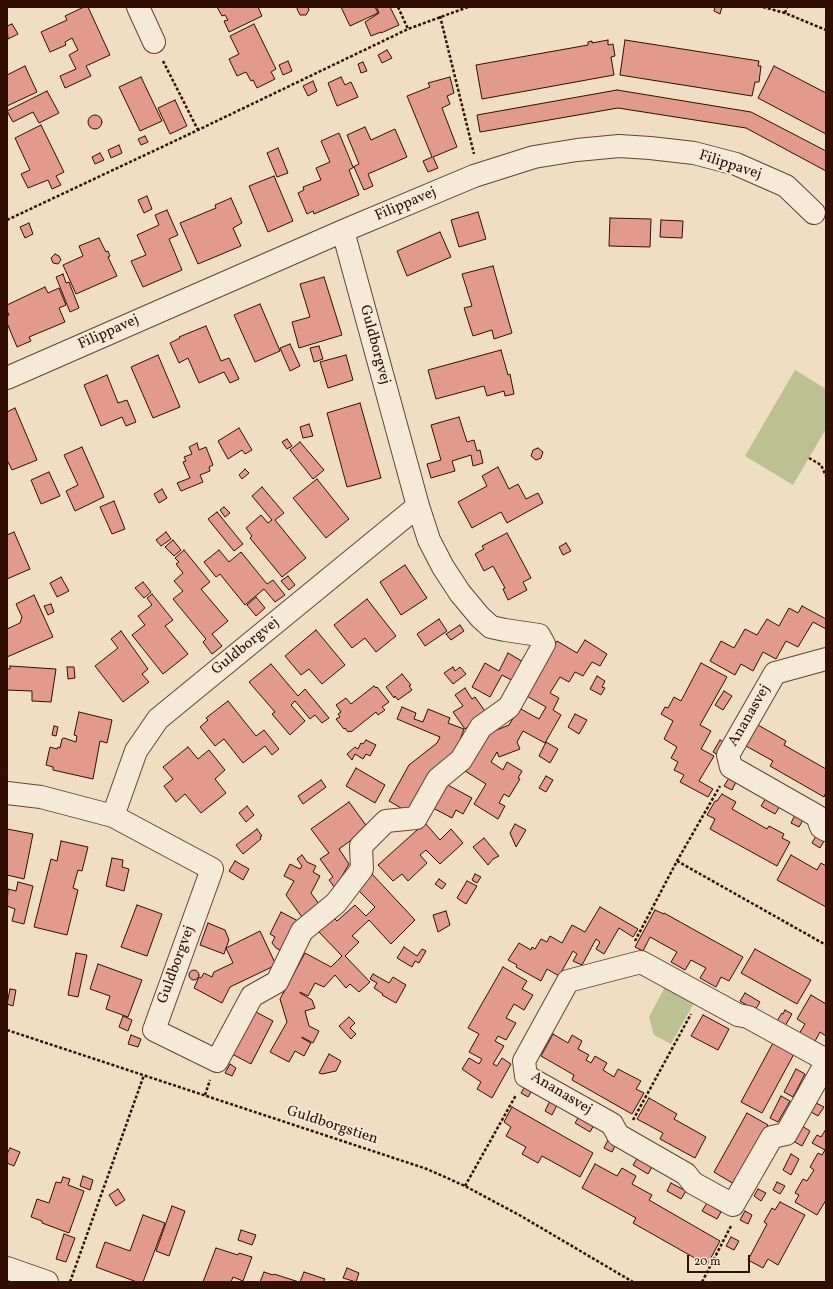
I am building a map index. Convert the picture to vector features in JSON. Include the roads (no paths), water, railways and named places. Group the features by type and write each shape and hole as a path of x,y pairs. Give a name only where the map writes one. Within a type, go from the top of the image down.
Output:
{"street":[{"path":"138,7 154,42"},
{"name":"Filippavej","path":"7,378 343,231 479,174 534,157 577,150 619,146 694,153 736,164 786,186 814,213"},
{"name":"Guldborgvej","path":"7,793 41,797 113,816 212,869 154,1030 217,1061 252,996 277,982 302,931 336,903 362,869 361,846 386,821 416,818 438,779 462,760 481,727 509,707 544,644 539,635 491,627 460,594 443,567 429,540 418,506 343,231"},
{"name":"Guldborgvej","path":"113,816 136,751 158,719 418,506"},
{"name":"Ananasvej","path":"826,659 775,673 728,755 731,767 817,816 821,827 826,830"},
{"name":"Ananasvej","path":"826,1060 748,1017 738,1015 641,962 568,981 524,1061 526,1076 612,1124 618,1135 686,1174 693,1183 733,1205 772,1137 786,1134 826,1063"},
{"path":"7,1268 47,1282"}]}
